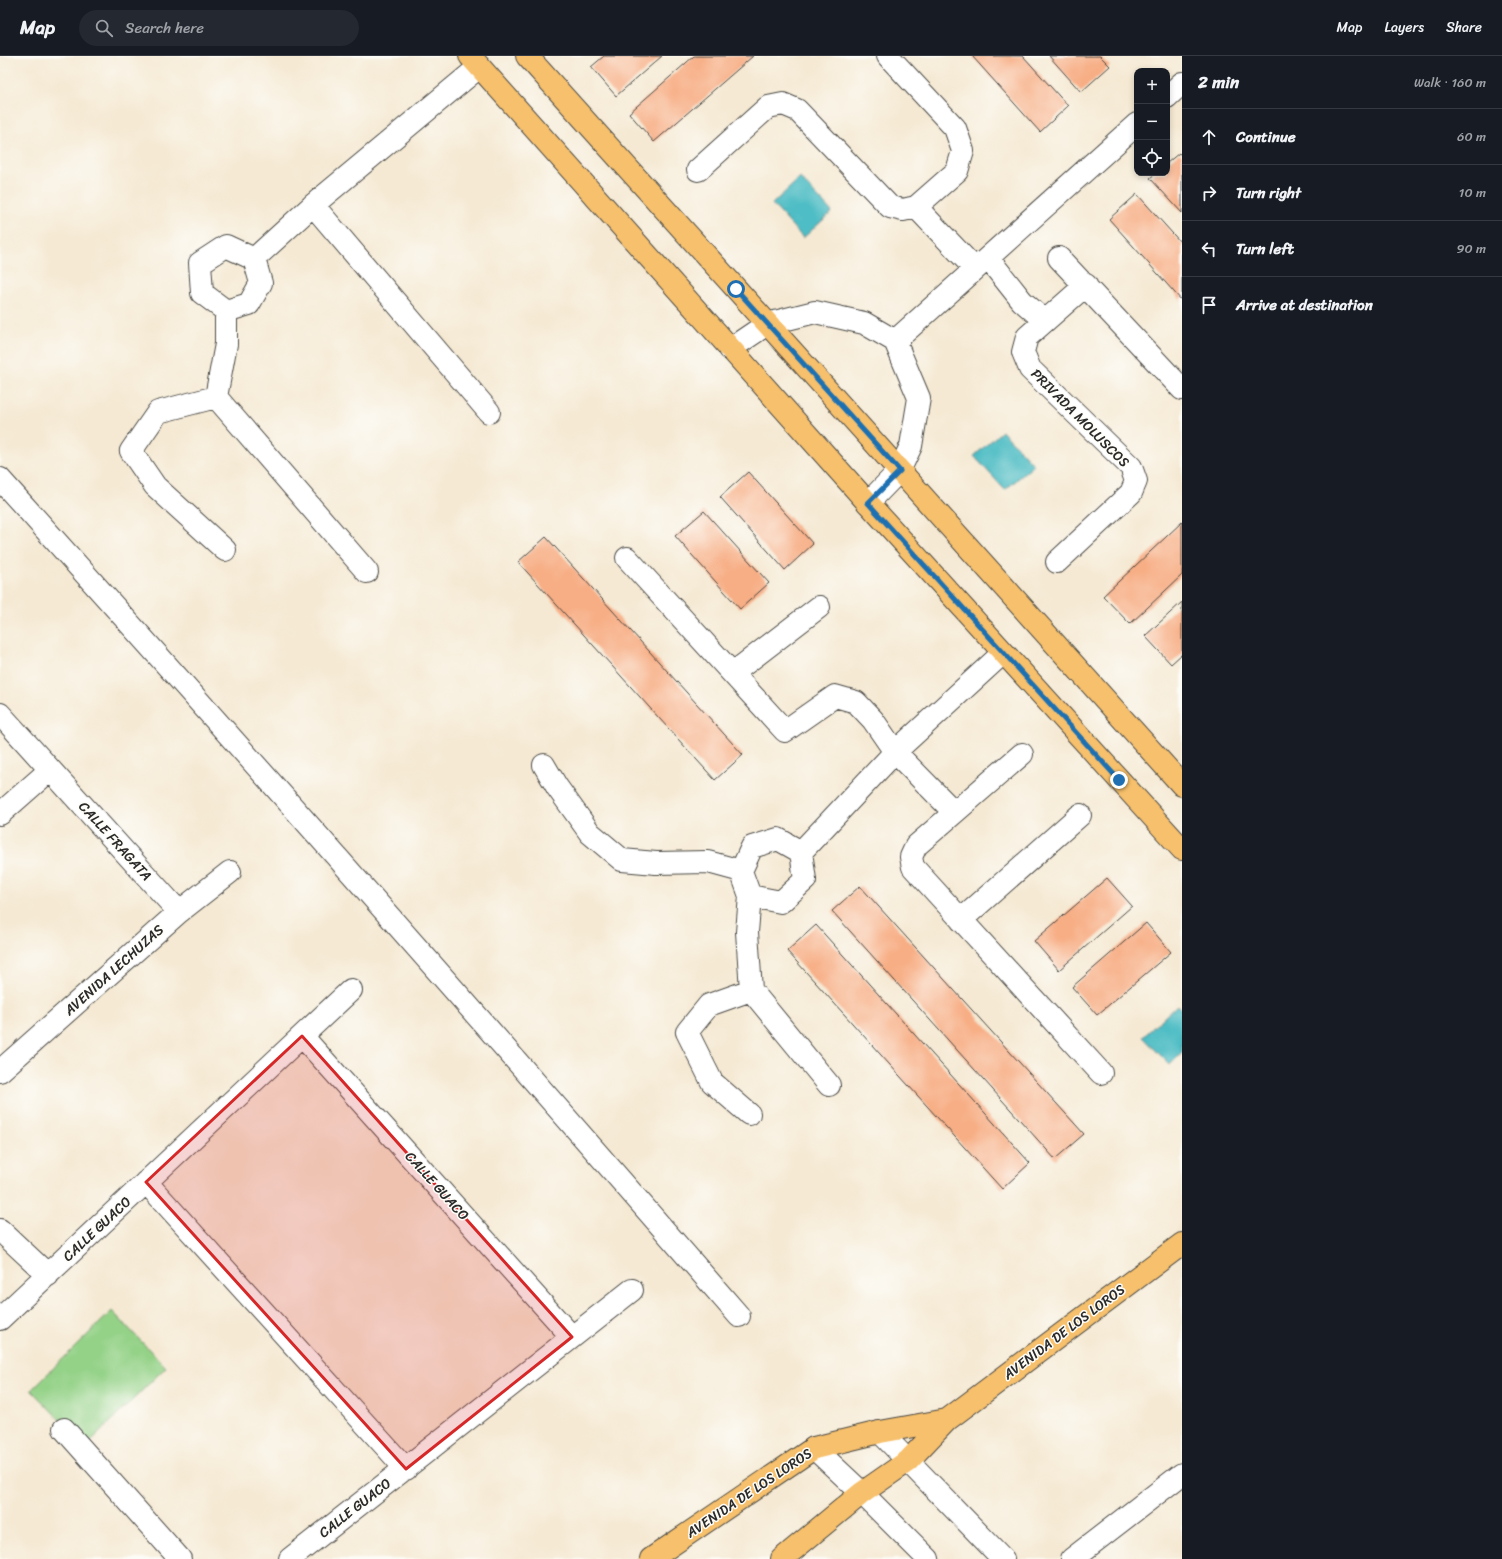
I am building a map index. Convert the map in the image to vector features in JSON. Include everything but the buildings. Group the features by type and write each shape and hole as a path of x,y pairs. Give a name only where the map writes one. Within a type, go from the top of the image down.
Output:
{"main road":[{"path":"527,56 1182,785"},
{"path":"474,61 868,503 1182,850"},
{"name":"AVENIDA DE LOS LOROS","path":"782,1559 862,1493 908,1461 947,1420 1182,1244"},
{"name":"AVENIDA DE LOS LOROS","path":"651,1559 814,1448 880,1432 947,1420"}],"street":[{"path":"698,170 768,106 783,104 797,110 890,207 903,210 916,207 957,171 963,151 955,128 888,56"},
{"path":"254,259 474,61"},
{"path":"1170,94 1182,83"},
{"path":"895,341 1134,127"},
{"path":"314,205 489,412"},
{"path":"916,207 1045,321"},
{"path":"226,246 254,259 261,282 249,304 226,311 202,293 200,263 226,246"},
{"path":"1059,258 1086,285 1182,389"},
{"name":"PRIVADA MOLUSCOS","path":"1057,562 1131,493 1136,481 1131,467 1030,369 1023,352 1027,337 1086,285"},
{"path":"216,397 226,344 226,311"},
{"path":"730,349 768,324 814,312 864,323 895,341 919,398 911,446 900,471 868,503"},
{"path":"216,397 158,412 131,451 155,486 225,550"},
{"path":"216,397 367,572"},
{"path":"0,479 526,1070 739,1316"},
{"path":"627,558 786,731 835,696 856,702 873,720 895,752 954,812"},
{"path":"733,673 819,607"},
{"path":"801,852 895,752 1003,653"},
{"name":"CALLE FRAGATA","path":"0,714 179,912"},
{"path":"1022,754 916,846 911,857 913,867 1101,1073"},
{"path":"544,765 557,787 590,833 622,860 656,863 708,862 741,871"},
{"path":"0,814 50,770"},
{"path":"961,920 1080,815"},
{"path":"801,852 778,839 758,845 752,847 741,871 750,896 747,932 751,990 829,1085"},
{"path":"750,896 780,902 805,880 801,852"},
{"name":"AVENIDA LECHUZAS","path":"0,1071 179,912 230,872"},
{"name":"CALLE GUACO","path":"0,1320 351,990"},
{"path":"749,1114 712,1082 687,1032 709,1005 751,990"},
{"name":"CALLE GUACO","path":"302,1036 572,1337"},
{"name":"CALLE GUACO","path":"146,1182 406,1469"},
{"path":"0,1230 48,1275"},
{"name":"CALLE GUACO","path":"303,1555 406,1469 632,1290"},
{"path":"64,1429 180,1559"},
{"path":"880,1432 1002,1559"},
{"path":"814,1448 862,1493 928,1559"},
{"path":"1072,1559 1182,1474"}],"highlighted area":[{"path":"302,1036 572,1337 406,1469 146,1182"}],"green space":[{"path":"112,1311 166,1367 86,1446 31,1390"}],"water":[{"path":"800,178 832,212 803,238 772,204"},
{"path":"1002,431 1034,465 1005,490 974,456"},
{"path":"1177,1005 1182,1010 1182,1053 1170,1065 1143,1037"}],"route":[{"path":"736,289 900,471 868,503 1119,780"}]}
